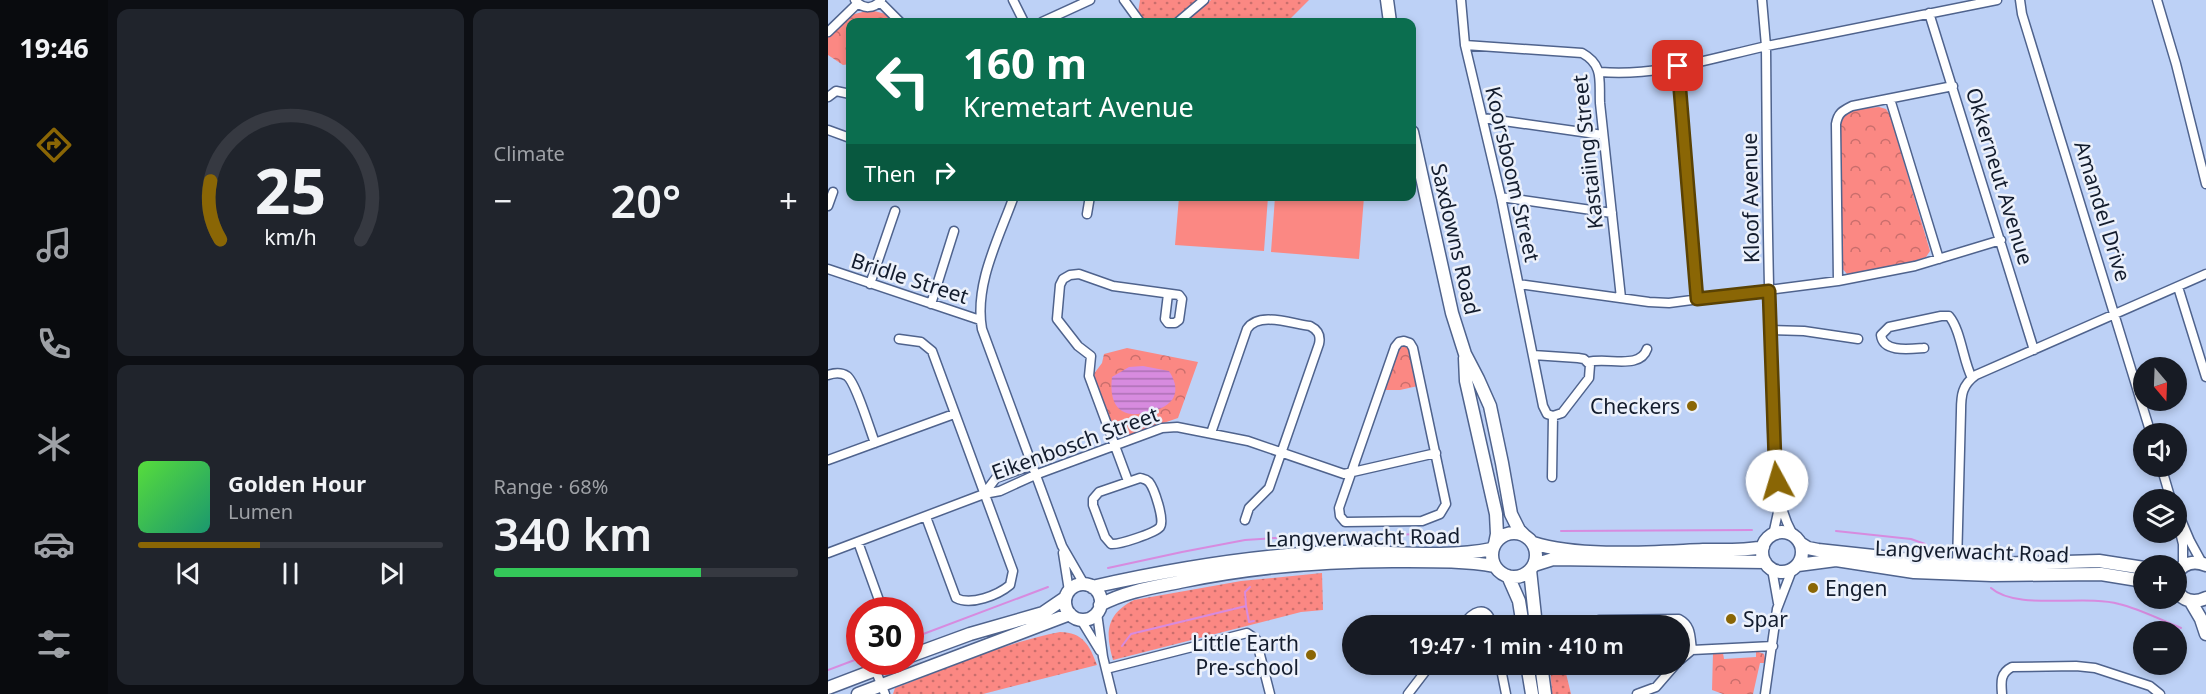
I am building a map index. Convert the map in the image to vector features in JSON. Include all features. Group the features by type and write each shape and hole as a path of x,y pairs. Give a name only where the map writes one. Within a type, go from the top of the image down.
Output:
{"street":[{"path":"1013,0 1022,18"},
{"path":"1051,18 1090,0"},
{"path":"1124,0 1137,18"},
{"path":"1183,18 1204,0"},
{"path":"1387,0 1389,18"},
{"name":"Koorsboom Street","path":"1461,0 1466,45 1501,197 1543,406 1547,414 1552,416"},
{"name":"Kloof Avenue","path":"1762,0 1766,46 1769,291 1775,460 1780,502 1785,520 1796,539"},
{"path":"1600,72 1627,74 1678,66 1997,0"},
{"name":"Amandel Drive","path":"2020,0 2022,14 2148,423"},
{"path":"2157,0 2176,64 2206,184"},
{"path":"828,32 857,2 869,8 881,1 896,18"},
{"name":"Okkerneut Avenue","path":"1929,13 2034,350"},
{"name":"Kastaiing Street","path":"1466,45 1582,53 1595,63 1600,72 1600,103 1621,298"},
{"path":"1678,66 1697,299"},
{"path":"1838,281 1836,124 1838,116 1852,106 1953,86"},
{"path":"828,97 836,91 846,92"},
{"path":"1890,99 1939,259"},
{"path":"1483,117 1603,135"},
{"path":"828,130 846,137"},
{"name":"Saxdowns Road","path":"1416,150 1447,292 1465,354 1490,406 1508,504 1514,522 1529,539"},
{"path":"828,206 833,192"},
{"path":"1501,197 1612,213"},
{"path":"1012,201 982,286 980,320 984,338 1029,466 1062,546 1088,585 1100,597 1102,657"},
{"path":"1087,214 1089,201"},
{"path":"870,284 895,211"},
{"path":"931,304 954,231"},
{"path":"1519,284 1658,303 1838,281 1939,259 2001,240"},
{"name":"Bridle Street","path":"828,269 980,320"},
{"path":"1128,481 1089,376 1091,356 1078,346 1057,319 1060,285 1066,276 1079,274 1113,286 1168,294"},
{"path":"1957,565 1962,394 1965,384 1972,378 2206,274"},
{"path":"2178,287 2206,377"},
{"path":"1924,348 1902,349 1887,346 1881,335 1888,327 1949,316 1954,323 1972,378"},
{"path":"1211,433 1247,329 1251,324 1261,319 1310,326 1318,332 1319,344 1269,488 1249,508 1245,520"},
{"path":"1770,330 1804,331 1858,339"},
{"path":"899,339 921,342 932,351 1013,571 1012,581 1002,591 971,602 956,598 926,517"},
{"path":"1401,341 1410,343 1413,348 1446,504 1440,514 1422,520 1345,522 1338,513 1352,472 1395,347 1401,341"},
{"path":"1533,355 1564,355 1588,362 1604,360 1634,362 1644,357 1647,350"},
{"name":"Saxdowns Road","path":"1465,354 1466,381 1496,514 1497,534 1493,547"},
{"path":"1552,477 1552,416 1562,413 1588,378 1591,370 1588,362"},
{"path":"828,375 837,372 852,382 875,443"},
{"path":"828,460 954,414"},
{"name":"Eikenbosch Street","path":"828,553 984,494 1000,491 1033,476 1167,427 1248,441 1336,473 1352,472"},
{"path":"1352,472 1436,453"},
{"name":"Eikenbosch Street","path":"984,494 996,478 1029,466"},
{"path":"1140,478 1148,482 1162,521 1157,530 1114,544 1108,542 1105,537 1093,505 1093,498 1099,492 1128,481 1140,478"},
{"name":"Kloof Avenue","path":"1773,535 1780,502"},
{"path":"1765,694 1779,603 1802,553 1796,539 1783,532 1773,535 1763,547 1678,551 1600,551 1555,549 1520,533 1503,536 1493,547 1492,555 1495,566 1508,576 1520,576 1532,567 1553,559 1768,565 1782,572 1795,567"},
{"path":"2187,534 2204,564"},
{"path":"1529,539 1536,555 1532,567 1535,615"},
{"name":"Langverwacht Road","path":"1796,539 1808,548 1818,550 1957,565 2099,561 2133,566"},
{"path":"858,542 878,597"},
{"path":"1062,546 1067,594 1066,607 1076,617 1102,657 1112,694"},
{"name":"Langverwacht Road","path":"1088,585 1270,557 1336,552 1466,554 1493,547"},
{"path":"1763,547 1779,603"},
{"name":"Langverwacht Road","path":"1795,567 1836,560 1914,572 1992,575 2101,574 2133,579"},
{"name":"Langverwacht Road","path":"1099,609 1126,593 1272,566 1363,561 1454,562 1495,566"},
{"path":"2187,564 2204,564"},
{"path":"1508,576 1519,601 1521,615"},
{"path":"924,651 970,634 1043,613 1076,585 1088,585"},
{"path":"2192,602 2206,598"},
{"path":"2187,599 2192,602 2206,634"},
{"path":"858,694 883,690 1076,617 1090,618 1099,609"},
{"path":"1470,615 1476,611 1487,615"},
{"path":"1106,669 1247,633 1256,639 1270,694"},
{"path":"1690,636 1692,650 1773,646"},
{"path":"2002,694 2001,680 2008,669 2076,666 2102,670 2150,686 2160,694"},
{"path":"828,688 860,675"},
{"path":"877,675 883,690"},
{"path":"1408,694 1423,675"},
{"path":"1502,675 1506,694"},
{"path":"1529,675 1532,694"},
{"path":"1542,675 1545,694"},
{"path":"1637,694 1656,687 1666,675"}],"green space":[{"path":"1140,0 1197,0 1175,18 1142,18 1138,13"},
{"path":"1211,0 1309,0 1291,18 1190,18"},
{"path":"870,10 886,14 891,18 848,18"},
{"path":"846,20 846,65 828,55 828,36"},
{"path":"1879,107 1886,109 1890,115 1930,251 1926,257 1912,262 1847,274 1841,267 1839,124 1850,112"},
{"path":"1179,201 1268,201 1264,251 1175,245"},
{"path":"1275,201 1364,201 1359,259 1271,252"},
{"path":"1408,347 1410,351 1418,386 1400,390 1384,390 1399,348"},
{"path":"1127,348 1198,362 1178,418 1123,437 1114,431 1093,375 1102,363 1104,354"},
{"path":"1322,573 1323,610 1301,612 1113,660 1109,641 1110,625 1118,611 1134,600 1241,581"},
{"path":"1060,632 1080,637 1092,652 1097,665 983,694 893,694 895,688 976,657"},
{"path":"1756,651 1764,654 1766,663 1760,663 1753,694 1723,694 1712,690 1713,653 1723,653 1724,659 1756,657"},
{"path":"1551,675 1566,675 1571,694 1552,694"}],"shaded area":[{"path":"1143,366 1169,371 1174,380 1175,394 1167,405 1154,411 1135,414 1121,411 1112,394 1112,377 1129,367"}],"waterway":[{"path":"1561,531 1752,530"},
{"path":"1836,531 1911,539 1925,544"},
{"path":"1108,568 1245,540 1459,533"},
{"path":"924,634 1048,587"},
{"path":"1122,646 1131,634 1246,606 1245,592 1250,587"},
{"path":"1991,588 2003,595 2034,601 2105,601 2164,621"},
{"path":"1246,606 1249,622 1254,621"},
{"path":"828,670 846,663"}],"place":[{"name":"Checkers","path":"1692,406"},
{"name":"Engen","path":"1813,588"},
{"name":"Spar","path":"1731,619"},
{"name":"Little Earth Pre-school","path":"1311,655"}],"route":[{"path":"1678,66 1697,299 1769,291 1777,481"}]}
